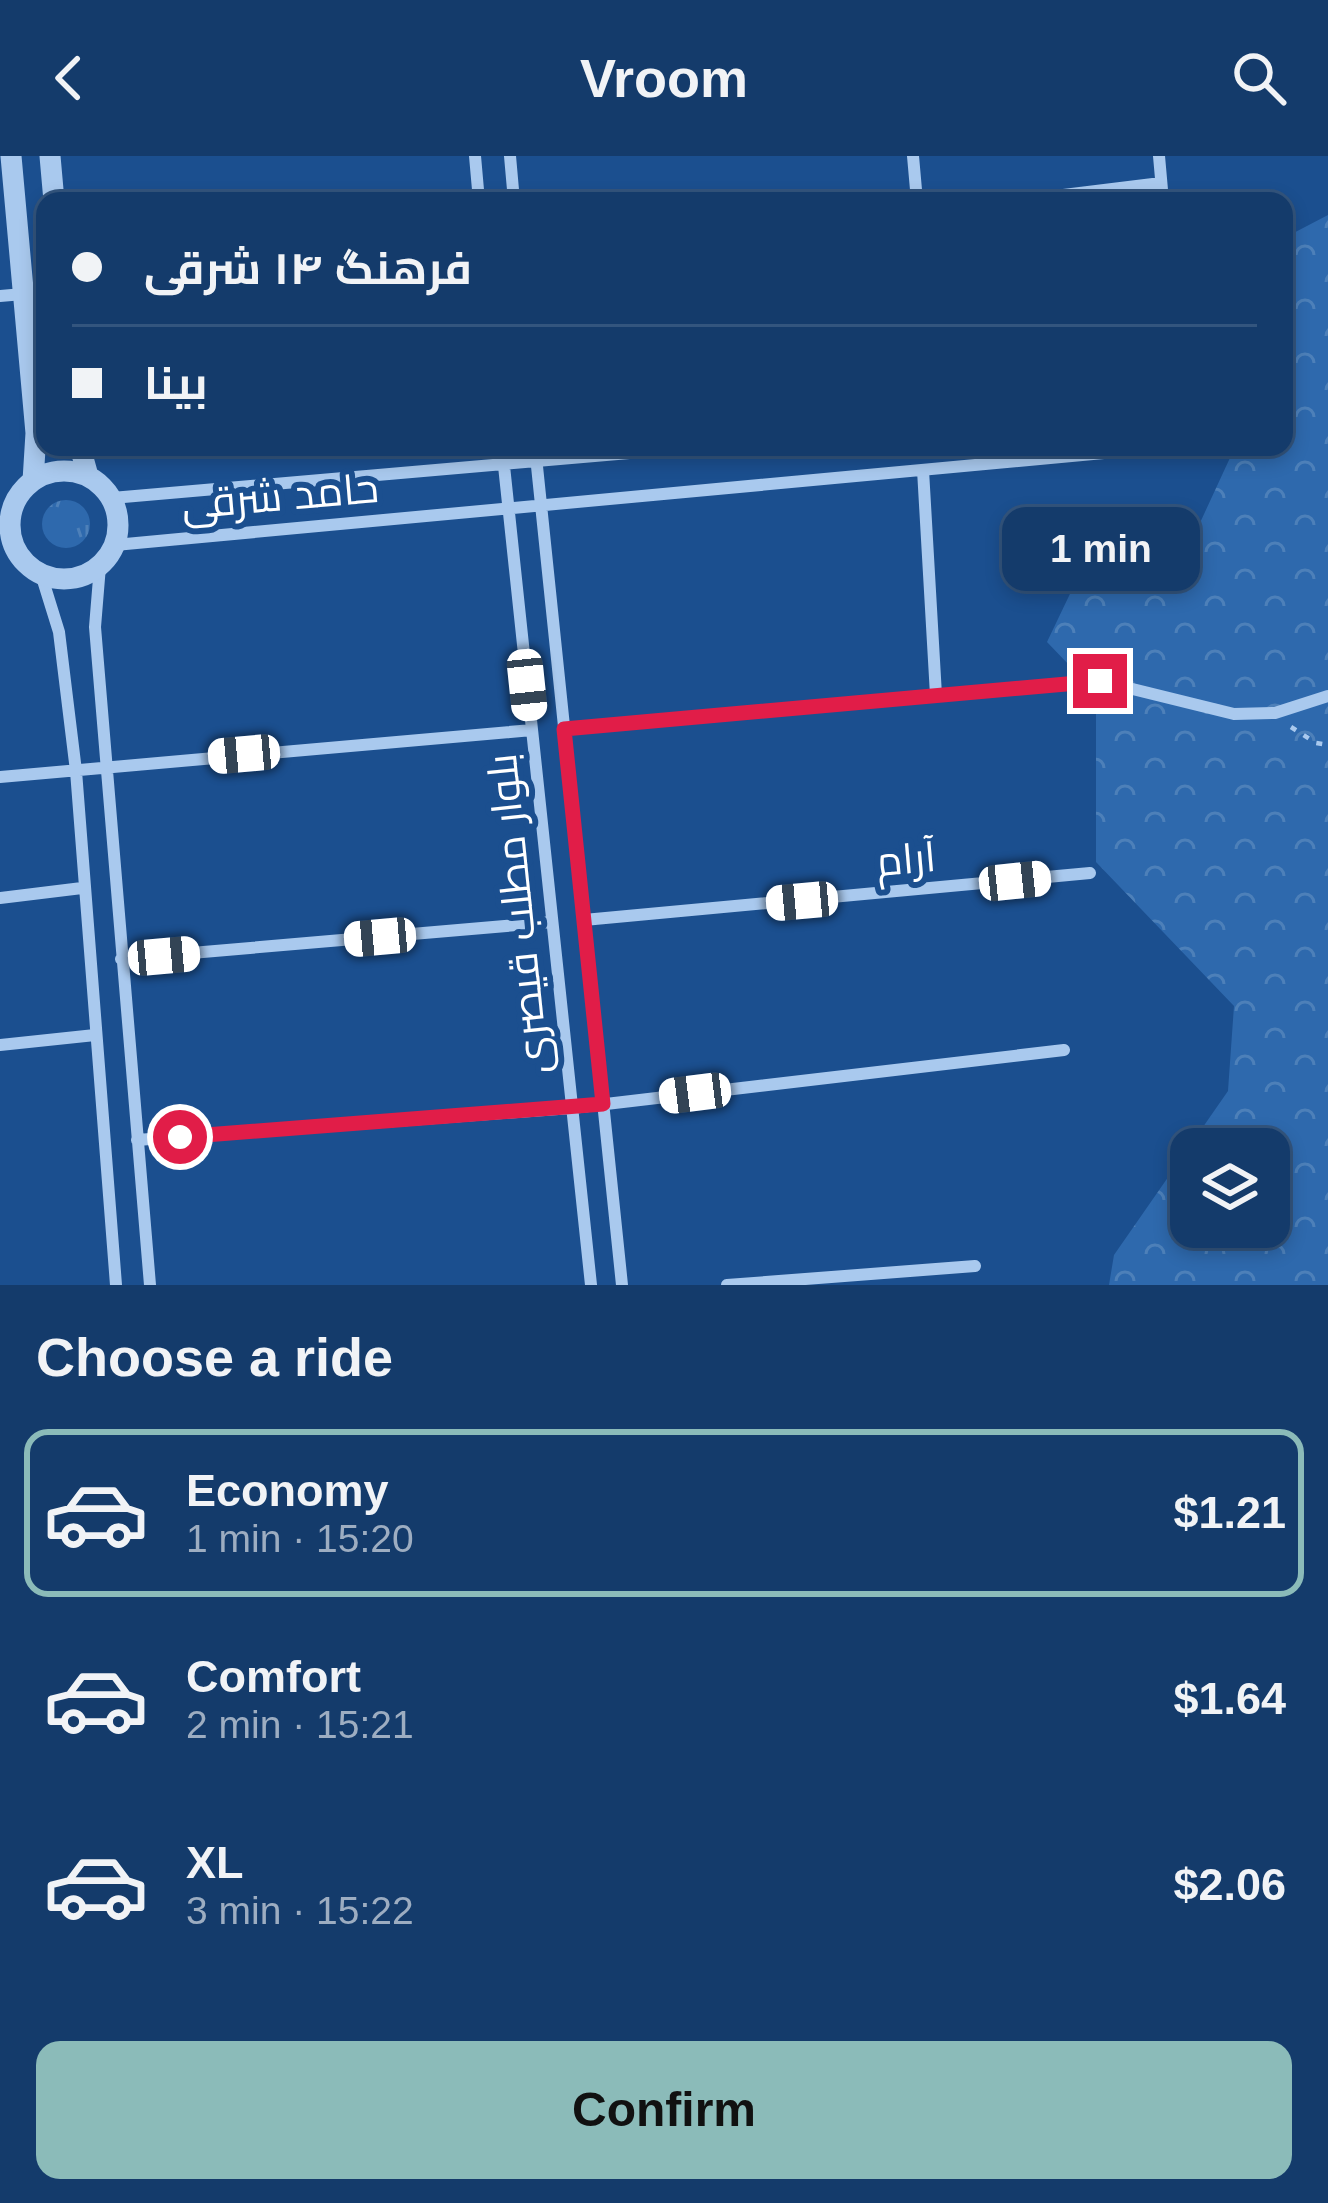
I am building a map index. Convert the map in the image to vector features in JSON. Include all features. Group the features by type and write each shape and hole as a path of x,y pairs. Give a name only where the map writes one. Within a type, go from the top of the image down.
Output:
{"street":[{"path":"11,156 11,295 36,433 33,481"},
{"path":"50,156 53,192"},
{"path":"475,156 478,192"},
{"path":"510,156 513,192"},
{"path":"913,156 916,192"},
{"path":"1160,156 1161,192"},
{"path":"1092,192 1161,184"},
{"path":"82,456 88,476 112,498 118,529 115,544 100,566 94,627 150,1285"},
{"name":"بلوار مطلب قیصری","path":"503,456 591,1285"},
{"name":"حامد شرقی","path":"112,498 503,464 529,456"},
{"name":"بلوار مطلب قیصری","path":"535,456 622,1285"},
{"name":"حامد شرقی","path":"115,544 1072,456"},
{"path":"923,470 936,695"},
{"path":"88,476 60,471 33,481 8,505 10,555 41,574 72,578 100,566"},
{"path":"41,574 59,632 76,771 116,1285"},
{"path":"564,729 1100,681 1234,714 1269,713 1328,696"},
{"path":"0,777 532,730"},
{"name":"آرام","path":"584,920 1090,873"},
{"path":"0,898 82,888"},
{"path":"121,959 552,922"},
{"path":"0,1045 94,1035"},
{"path":"137,1140 572,1108 1064,1050"},
{"path":"727,1285 975,1266"}],"path":[{"path":"1269,713 1316,743 1328,745"}],"green space":[{"path":"1328,215 1328,1285 1109,1285 1114,1255 1170,1174 1170,1248 1290,1248 1290,1128 1202,1128 1228,1091 1234,1006 1096,862 1096,693 1047,642 1079,575 1199,525 1231,456 1293,456 1293,233"},
{"path":"66,500 83,507 90,524 83,541 66,548 49,541 42,524 49,507"}],"route":[{"path":"180,1137 603,1104 564,729 1100,681"}]}
